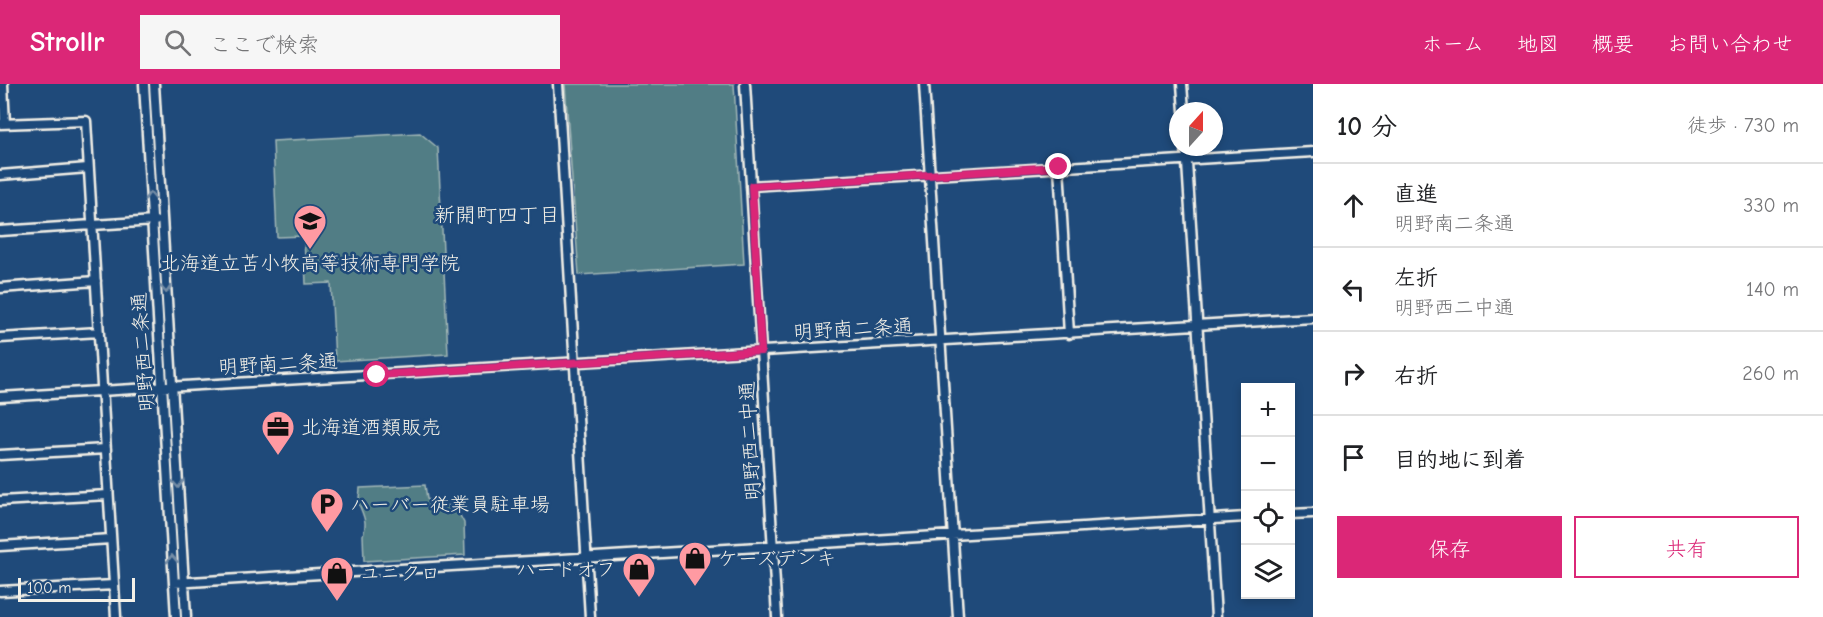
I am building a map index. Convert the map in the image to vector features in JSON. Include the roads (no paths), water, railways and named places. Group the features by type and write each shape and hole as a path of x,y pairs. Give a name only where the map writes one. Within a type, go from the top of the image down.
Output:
{"street":[{"path":"3,84 3,124 86,121 116,617"},
{"name":"明野西二条通","path":"144,84 176,617"},
{"name":"明野西二条通","path":"154,84 186,617"},
{"path":"558,84 590,617"},
{"name":"明野西二中通","path":"745,84 777,617"},
{"path":"924,84 958,617"},
{"path":"1182,84 1183,102"},
{"path":"752,186 1313,152"},
{"path":"1187,156 1216,617"},
{"path":"1059,167 1069,334"},
{"path":"0,175 88,168"},
{"path":"0,231 162,221"},
{"path":"0,288 96,281"},
{"name":"明野南二条通","path":"0,398 1313,318"},
{"path":"0,338 99,332"},
{"path":"0,455 106,449"},
{"path":"0,501 108,495"},
{"path":"1295,514 1313,513"},
{"path":"174,583 953,533 1241,517"},
{"path":"0,546 111,539"},
{"path":"0,591 114,585"}],"place":[{"name":"北海道立苫小牧高等技術専門学院","path":"310,250"},
{"name":"北海道酒類販売","path":"278,456"},
{"name":"ハーバー従業員駐車場","path":"327,533"},
{"name":"ケーズデンキ","path":"695,587"},
{"name":"ハードオフ","path":"639,598"},
{"name":"ユニクロ","path":"337,602"}],"district":[{"name":"新開町四丁目","path":"497,215"}]}
